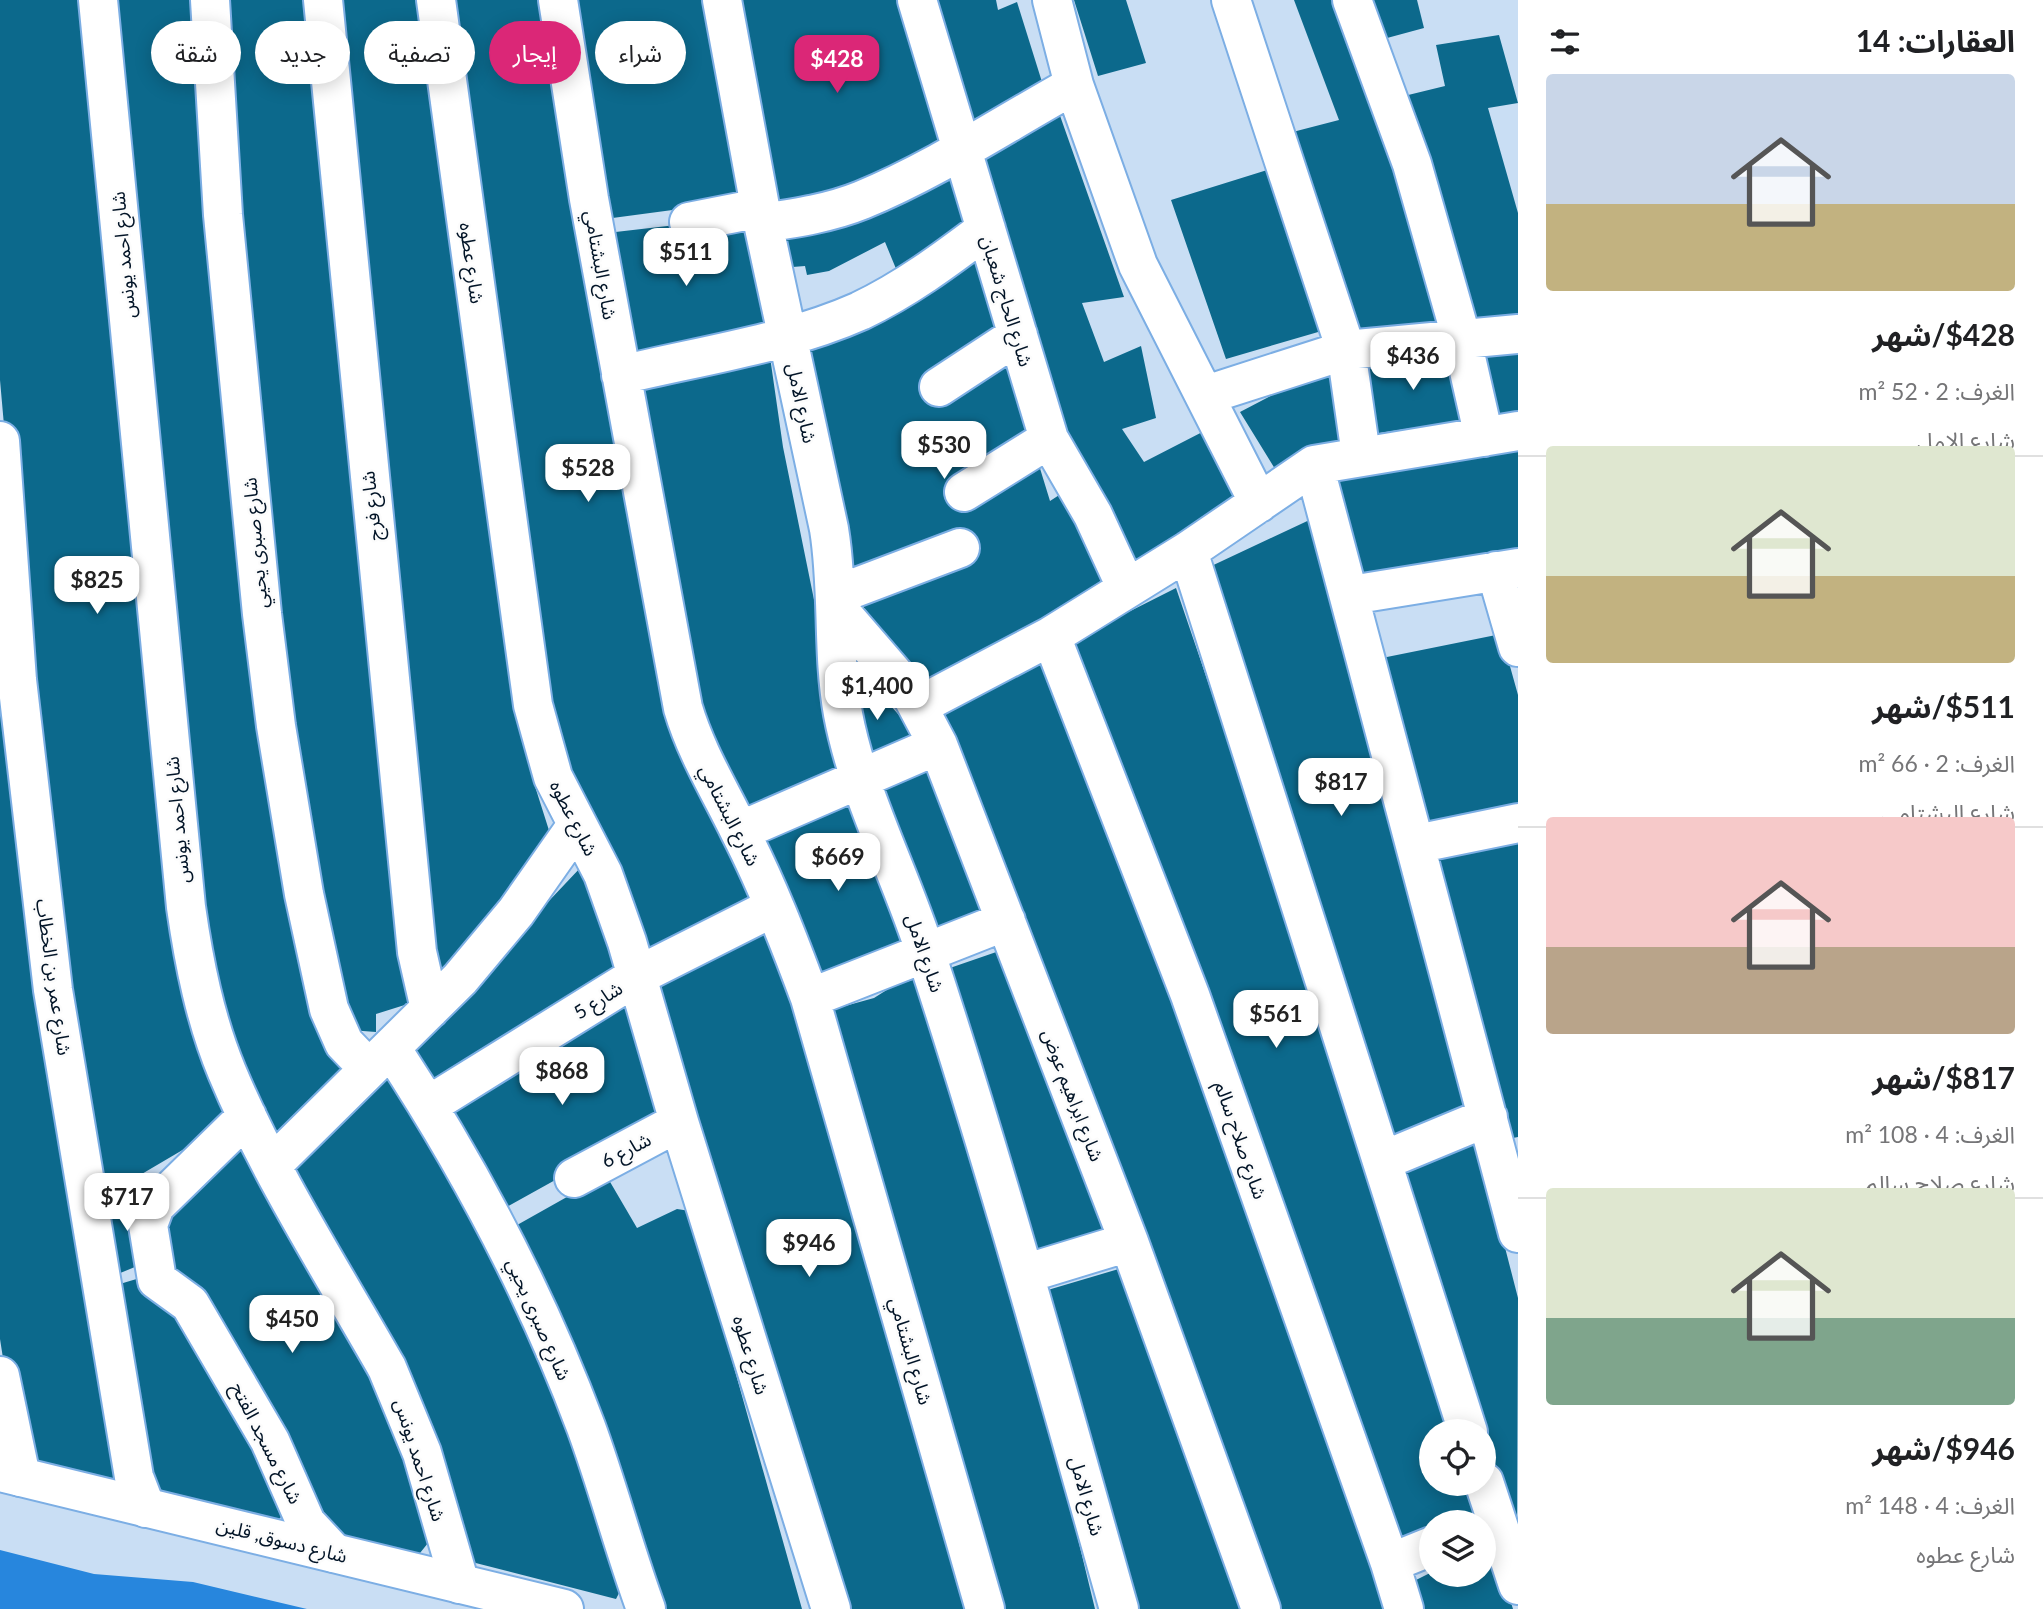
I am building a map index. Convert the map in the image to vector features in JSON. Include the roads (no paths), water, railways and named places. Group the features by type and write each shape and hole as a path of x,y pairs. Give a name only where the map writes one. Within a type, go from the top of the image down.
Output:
{"street":[{"name":"شارع احمد يونس","path":"98,0 186,907 194,963 208,1018 226,1071 247,1116 387,1368 406,1410 460,1584"},
{"name":"شارع صبرى يحيي","path":"210,0 222,202 262,614 278,738 302,883 329,1009 344,1042 380,1059 429,1105 493,1218 585,1426 646,1609"},
{"name":"شارع فرج","path":"323,0 417,952 430,1009"},
{"name":"شارع عطوه","path":"436,0 533,705 553,777 603,874 637,976 679,1122 831,1609"},
{"name":"شارع البشتامي","path":"558,0 589,199 683,708 698,752 740,831 810,998 985,1609"},
{"name":"شارع الامل","path":"722,0 761,216 829,528 843,715 862,777 926,952 1024,1274 1119,1609"},
{"name":"شارع الحاج شعبان","path":"917,0 1049,439 1093,515 1127,589"},
{"path":"1052,0 1074,85 1138,265 1259,503"},
{"path":"1231,0 1346,350 1361,455"},
{"path":"918,706 1051,636 1188,551 1314,466 1361,455 1501,434 1462,340 1412,164 1352,0"},
{"path":"688,222 812,215 860,201 1074,85"},
{"path":"621,375 787,335 858,311 925,275 986,229"},
{"path":"1206,395 1346,350 1518,334"},
{"path":"939,387 1018,335"},
{"path":"964,492 1049,439"},
{"name":"شارع عمر بن الخطاب","path":"0,441 17,680 53,990 134,1477 146,1508"},
{"path":"1314,466 1488,1117 1508,1151 1518,1233"},
{"path":"836,601 960,548"},
{"path":"1188,551 1464,1419"},
{"path":"1350,595 1507,569 1518,647"},
{"name":"شارع ابراهيم عوض","path":"836,601 894,671 918,706 938,745 1129,1242 1261,1609"},
{"name":"شارع صلاح سالم","path":"1051,636 1190,995 1404,1609"},
{"path":"740,831 938,745"},
{"path":"1416,844 1518,823"},
{"path":"273,1164 430,1009 489,946 577,825"},
{"name":"شارع 5","path":"429,1105 637,976 774,907"},
{"path":"810,998 1006,920"},
{"name":"شارع مسجد الفتح","path":"247,1116 163,1195 150,1214 148,1225 157,1280 190,1304 270,1441 306,1523 334,1553"},
{"path":"1382,1161 1488,1117"},
{"name":"شارع 6","path":"574,1178 679,1122"},
{"path":"1024,1274 1129,1242"},
{"path":"0,1376 10,1474"},
{"name":"شارع دسوق, قلين","path":"10,1474 564,1609"},
{"path":"1496,1536 1518,1585"},
{"path":"1390,1563 1419,1551"}],"water":[{"path":"0,1550 94,1574 193,1582 307,1609 0,1609"}]}
